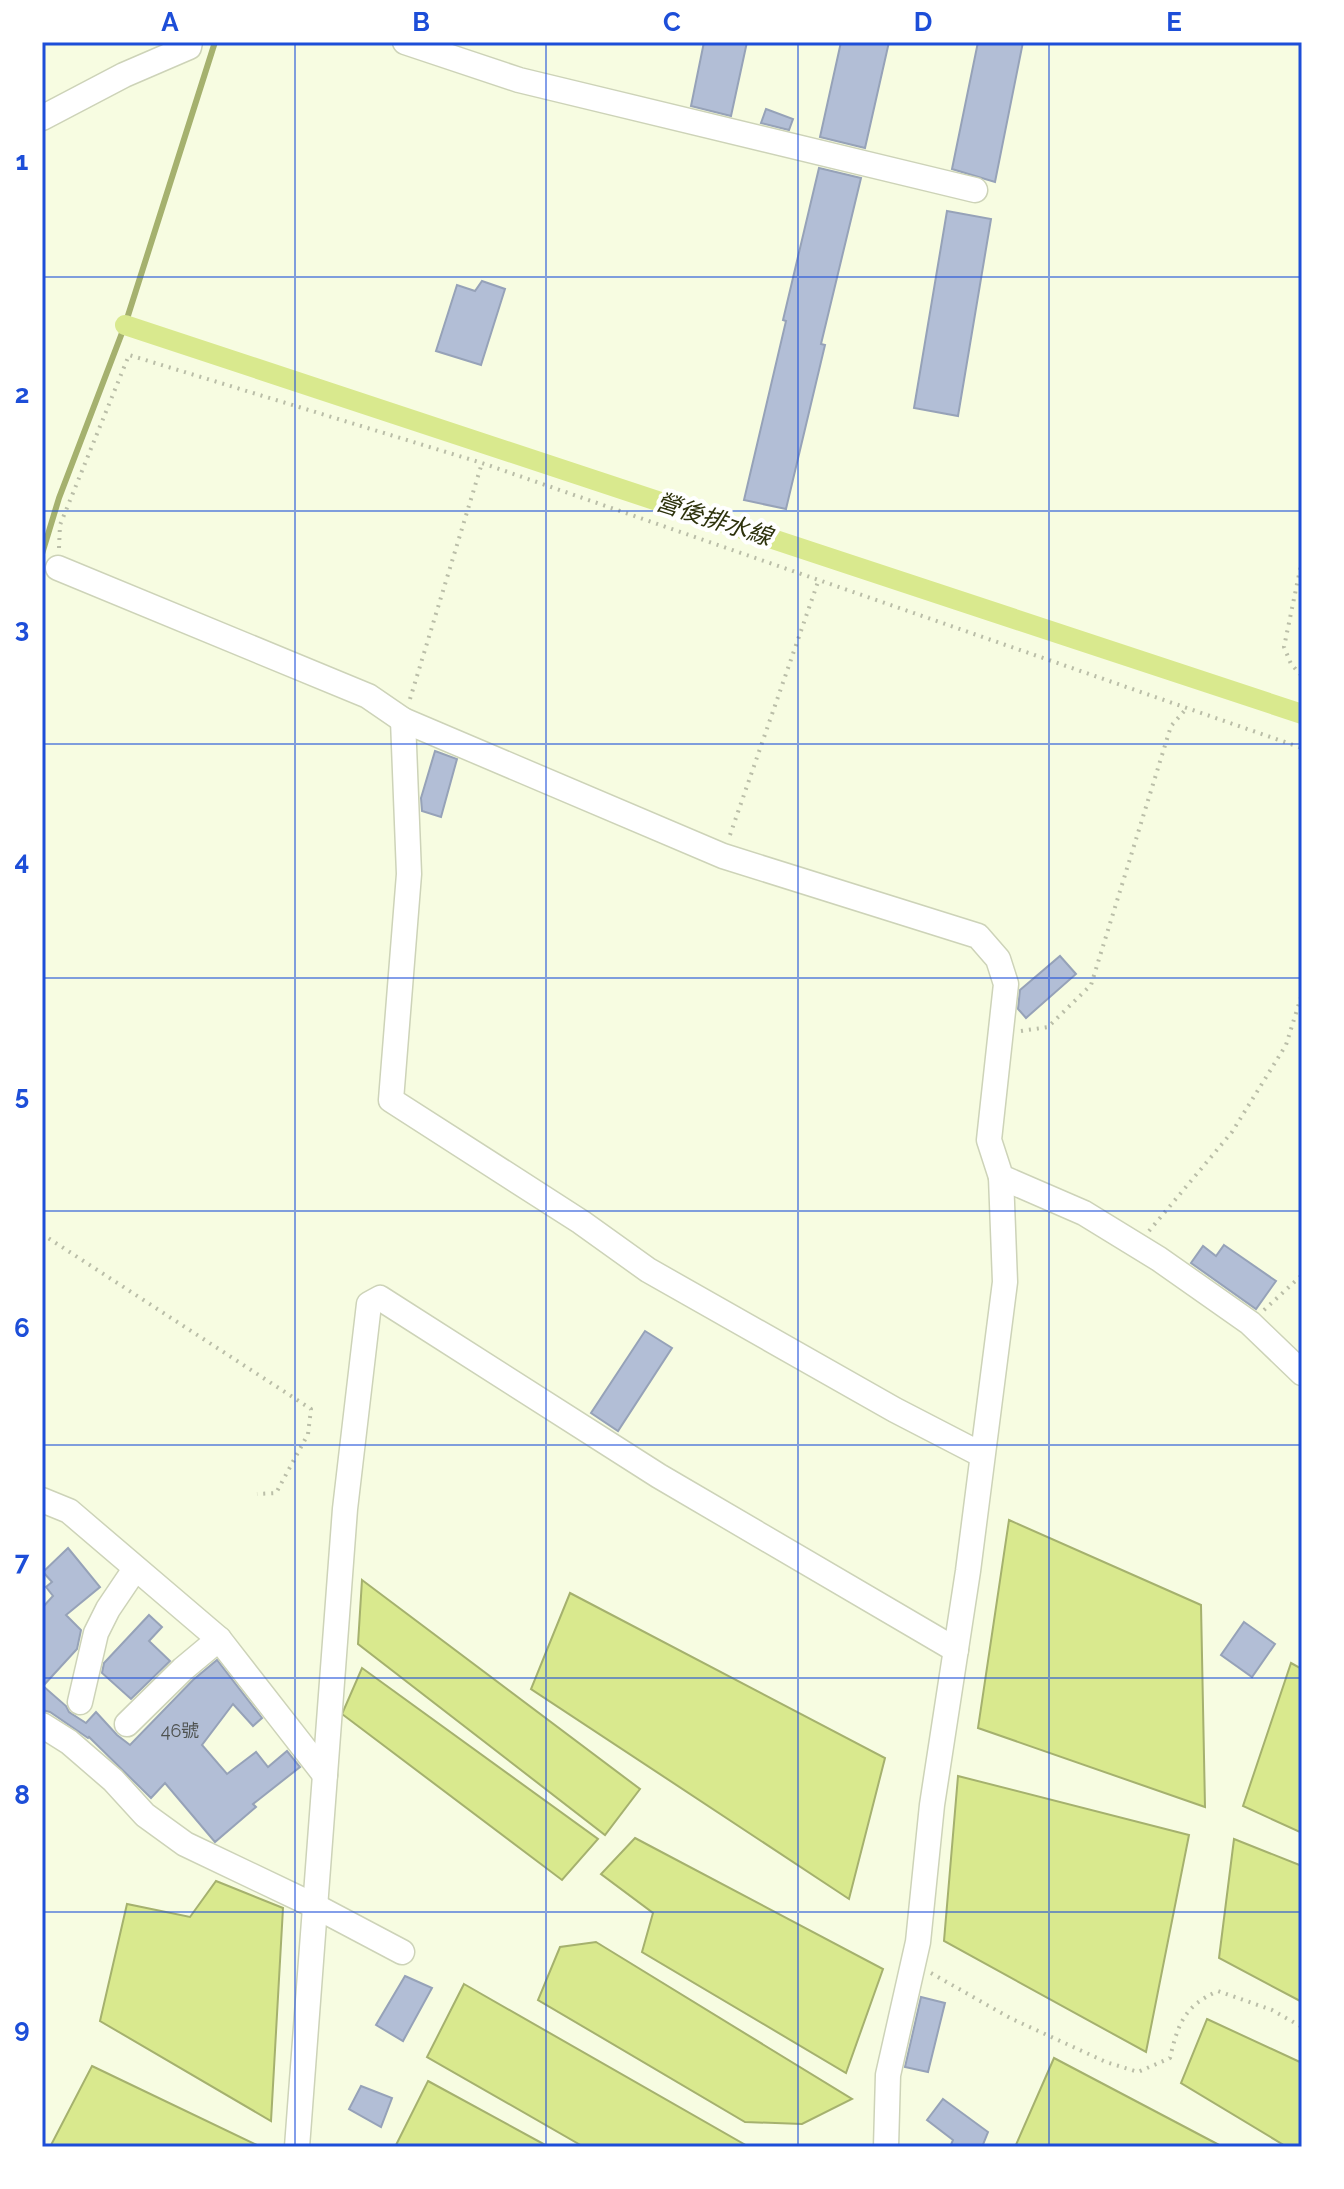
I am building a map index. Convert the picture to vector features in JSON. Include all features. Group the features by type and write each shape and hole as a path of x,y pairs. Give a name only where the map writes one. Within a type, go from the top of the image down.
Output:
{"lane":[{"path":"42,118 124,75 189,47 190,42"},
{"path":"405,42 519,80 975,190"},
{"path":"58,568 368,696 403,720 723,856 978,936 998,959 1006,984 989,1140 1001,1177 1005,1282 932,1805 918,1942 888,2075 886,2147"},
{"path":"403,720 409,874 391,1100 581,1222 648,1270 895,1410 982,1455"},
{"path":"1001,1177 1084,1213 1137,1245 1250,1323 1302,1373"},
{"path":"297,2147 354,1425 369,1304 380,1298 659,1476 956,1650"},
{"path":"42,1500 69,1511 219,1639 325,1775"},
{"path":"80,1702 96,1633 135,1569"},
{"path":"127,1724 219,1639"},
{"path":"42,1725 69,1742 113,1780 145,1815 185,1844 315,1906 402,1952"}],"path":[{"path":"58,568 60,525 129,355 482,463 1302,748"},
{"path":"403,720 482,463"},
{"path":"1302,560 1284,647 1291,664 1302,676"},
{"path":"723,856 819,579"},
{"path":"1000,1034 1048,1027 1091,985 1171,726 1186,709"},
{"path":"1137,1245 1232,1132 1286,1045 1302,994"},
{"path":"42,1234 311,1409 308,1434 276,1493 257,1494"},
{"path":"1250,1323 1302,1275"},
{"path":"918,1942 932,1974 964,1994 1106,2062 1138,2072 1170,2058 1178,2024 1199,2000 1218,1991 1272,2010 1302,2027"}],"shaded area":[{"path":"1009,1520 1201,1605 1205,1807 978,1728"},
{"path":"362,1580 640,1789 605,1835 358,1644"},
{"path":"570,1593 885,1758 849,1899 531,1689"},
{"path":"1291,1663 1302,1669 1302,1833 1243,1806"},
{"path":"362,1668 598,1839 562,1880 342,1714"},
{"path":"958,1776 1189,1835 1146,2052 944,1941"},
{"path":"635,1838 883,1969 846,2073 642,1952 653,1913 601,1874"},
{"path":"1234,1839 1302,1866 1302,2002 1219,1958"},
{"path":"216,1881 283,1908 271,2121 100,2021 127,1904 190,1917"},
{"path":"596,1942 852,2099 802,2124 745,2122 538,2000 560,1947"},
{"path":"464,1984 749,2147 584,2147 427,2057"},
{"path":"1207,2019 1302,2063 1302,2147 1287,2147 1181,2083"},
{"path":"1054,2058 1223,2147 1015,2147"},
{"path":"92,2066 259,2146 259,2147 50,2147"},
{"path":"428,2081 549,2147 395,2147"}],"building":[{"path":"704,42 747,42 731,116 691,106"},
{"path":"841,42 889,42 865,148 820,137"},
{"path":"978,42 1023,42 995,182 952,169"},
{"path":"766,109 793,119 789,130 761,123"},
{"path":"819,168 861,178 786,509 744,500"},
{"path":"947,211 991,219 958,416 914,408"},
{"path":"482,281 505,289 481,365 436,351 457,285 475,291"},
{"path":"435,751 457,759 441,817 422,811 421,798"},
{"path":"1060,956 1076,974 1026,1018 1018,1009 1020,990"},
{"path":"1224,1245 1276,1281 1256,1309 1191,1263 1203,1246 1216,1256"},
{"path":"645,1331 672,1348 618,1431 591,1413"},
{"path":"68,1548 100,1587 66,1615 81,1630 77,1649 43,1686 69,1712 86,1723 96,1712 130,1745 193,1680 217,1660 262,1718 253,1726 233,1704 202,1745 227,1774 256,1752 268,1767 287,1751 300,1767 253,1804 256,1807 215,1842 165,1783 151,1798 89,1737 42,1710 42,1608 53,1596 46,1587 52,1582 43,1572"},
{"path":"149,1615 162,1627 149,1641 170,1661 131,1699 102,1673 104,1663"},
{"path":"1244,1622 1275,1644 1252,1677 1221,1655"},
{"path":"405,1976 432,1988 403,2041 376,2025"},
{"path":"921,1997 945,2003 928,2072 905,2067"},
{"path":"361,2086 392,2098 381,2127 349,2109"},
{"path":"943,2099 988,2132 982,2147 950,2147 953,2140 927,2120"}],"waterway":[{"path":"42,554 59,498 125,325 215,42"},
{"name":"營後排水線","path":"125,325 1302,714"}]}
